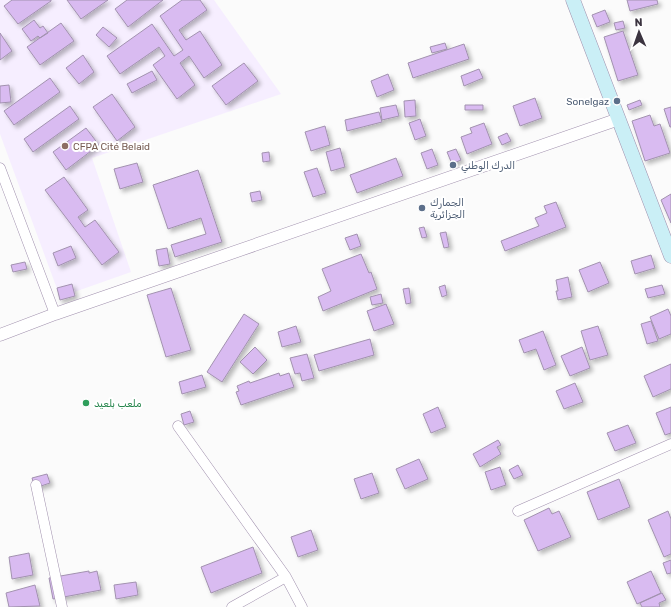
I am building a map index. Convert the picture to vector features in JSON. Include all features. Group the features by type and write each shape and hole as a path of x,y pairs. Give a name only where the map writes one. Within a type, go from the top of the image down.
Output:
{"main road":[{"path":"573,0 671,256"}],"street":[{"path":"0,335 55,314 619,119"},
{"path":"0,168 55,314"},
{"path":"178,426 286,577 302,607"},
{"path":"518,511 671,444"},
{"path":"36,485 62,607"},
{"path":"232,607 286,577"}],"shaded area":[{"name":"CFPA Cité Belaid","path":"0,0 214,0 281,94 92,158 131,272 60,297 0,134"}],"building":[{"path":"12,0 51,1 18,24 4,6"},
{"path":"67,0 108,0 81,19"},
{"path":"127,0 163,0 128,27 115,9"},
{"path":"182,0 200,0 207,10 179,30 186,40 200,31 222,65 204,78 189,56 180,63 195,85 177,99 153,65 165,56 159,47 120,74 107,56 152,24 174,56 183,50 160,16"},
{"path":"627,0 657,0 658,4 630,11"},
{"path":"605,10 610,22 597,27 592,15"},
{"path":"34,20 40,28 43,26 48,33 40,38 38,36 31,41 22,29"},
{"path":"623,21 625,28 616,30 614,23"},
{"path":"61,23 74,41 40,65 27,47"},
{"path":"103,27 117,38 109,47 96,35"},
{"path":"623,31 638,75 618,81 604,37"},
{"path":"0,33 12,51 0,60"},
{"path":"445,43 447,49 432,53 430,47"},
{"path":"464,44 469,59 413,78 408,63"},
{"path":"83,55 94,72 79,84 66,68"},
{"path":"244,63 258,81 226,105 212,86"},
{"path":"479,69 483,78 464,86 461,76"},
{"path":"152,71 157,80 132,93 127,84"},
{"path":"388,74 394,90 377,97 371,81"},
{"path":"50,78 60,92 14,125 4,111"},
{"path":"9,85 11,102 0,103 0,86"},
{"path":"112,94 135,127 117,141 93,107"},
{"path":"535,98 542,118 520,126 513,106"},
{"path":"415,100 416,116 405,117 404,101"},
{"path":"640,100 642,105 629,110 627,105"},
{"path":"396,105 399,116 382,120 380,108"},
{"path":"465,105 483,105 483,110 465,110"},
{"path":"70,106 79,119 33,152 24,139"},
{"path":"671,107 671,127 670,127 664,109"},
{"path":"379,112 382,122 347,131 345,120"},
{"path":"650,115 654,126 660,124 670,153 645,161 632,121"},
{"path":"420,119 426,136 415,140 409,123"},
{"path":"484,123 492,144 467,154 461,137 472,133 470,128"},
{"path":"325,126 330,145 311,151 305,132"},
{"path":"86,128 99,145 66,170 53,152"},
{"path":"507,133 511,141 502,145 498,137"},
{"path":"340,148 345,167 331,171 326,152"},
{"path":"432,149 438,165 427,169 421,153"},
{"path":"456,149 461,160 452,164 447,152"},
{"path":"269,152 270,161 263,162 262,153"},
{"path":"396,158 403,176 357,193 350,175"},
{"path":"137,163 143,182 120,189 114,169"},
{"path":"317,168 326,193 313,197 304,172"},
{"path":"198,170 222,242 175,257 171,245 206,234 201,218 168,229 153,185"},
{"path":"64,177 88,210 78,217 85,227 95,220 119,252 102,265 45,190"},
{"path":"260,191 262,200 252,202 250,193"},
{"path":"671,194 671,223 661,200"},
{"path":"556,202 566,227 505,251 501,241 539,226 535,218 547,213 544,206"},
{"path":"424,227 427,237 422,238 419,228"},
{"path":"446,232 449,247 444,248 440,233"},
{"path":"357,234 361,246 350,250 345,238"},
{"path":"71,246 76,258 58,266 53,253"},
{"path":"167,248 170,264 159,266 156,250"},
{"path":"361,254 369,273 371,272 377,289 323,311 318,297 331,291 322,269"},
{"path":"651,255 655,268 635,274 631,261"},
{"path":"25,262 27,269 13,272 11,265"},
{"path":"600,262 609,283 588,292 579,270"},
{"path":"568,277 572,297 558,300 556,280"},
{"path":"72,284 75,296 60,300 57,288"},
{"path":"445,285 447,295 442,297 439,287"},
{"path":"662,285 665,294 648,298 645,289"},
{"path":"171,288 191,350 166,357 147,295"},
{"path":"409,288 411,303 406,304 403,289"},
{"path":"381,294 383,303 372,305 370,297"},
{"path":"386,304 394,324 374,331 367,311"},
{"path":"668,309 671,316 671,334 659,339 650,317"},
{"path":"244,314 259,324 222,382 207,372"},
{"path":"651,321 658,341 647,344 641,324"},
{"path":"296,326 301,342 282,347 278,332"},
{"path":"598,326 608,355 590,360 581,331"},
{"path":"543,331 556,365 544,370 536,349 524,353 519,340"},
{"path":"370,339 374,355 319,371 314,355"},
{"path":"255,347 267,360 253,374 240,362"},
{"path":"582,347 590,368 570,376 561,356"},
{"path":"307,354 314,378 302,381 300,373 295,374 290,358"},
{"path":"671,364 671,389 653,397 644,376"},
{"path":"279,373 280,376 289,373 294,387 241,405 236,392 239,391 237,386 249,381 250,383"},
{"path":"202,375 206,387 182,394 179,382"},
{"path":"575,383 583,402 564,409 556,391"},
{"path":"438,407 446,427 431,433 423,414"},
{"path":"671,407 671,433 665,435 656,413"},
{"path":"190,411 194,422 184,425 181,414"},
{"path":"628,425 636,443 615,451 607,433"},
{"path":"498,440 501,445 497,447 501,454 480,467 473,454"},
{"path":"419,459 428,479 405,489 396,469"},
{"path":"518,465 523,475 514,479 509,470"},
{"path":"500,467 506,485 491,490 485,472"},
{"path":"372,473 379,493 361,499 354,479"},
{"path":"47,474 50,483 35,488 32,478"},
{"path":"619,479 630,507 598,520 587,492"},
{"path":"549,508 552,514 559,511 571,537 538,551 524,520"},
{"path":"668,511 671,519 671,554 664,557 648,520"},
{"path":"311,530 318,550 298,557 291,537"},
{"path":"253,547 262,573 211,593 201,567"},
{"path":"29,553 33,575 12,579 9,557"},
{"path":"671,560 671,573 667,574 663,563"},
{"path":"89,571 89,573 97,571 101,590 53,599 49,578"},
{"path":"651,571 661,593 637,604 627,582"},
{"path":"136,582 138,595 116,599 114,585"},
{"path":"35,585 40,606 9,607 6,593"},
{"path":"662,593 666,600 659,603 660,607 642,607 640,603"}],"place":[{"name":"Sonelgaz","path":"617,101"},
{"name":"CFPA Cité Belaid","path":"65,146"},
{"name":"الدرك الوطني","path":"453,165"},
{"name":"الجمارك الجزائرية","path":"422,208"},
{"name":"ملعب بلعيد","path":"86,403"}]}
